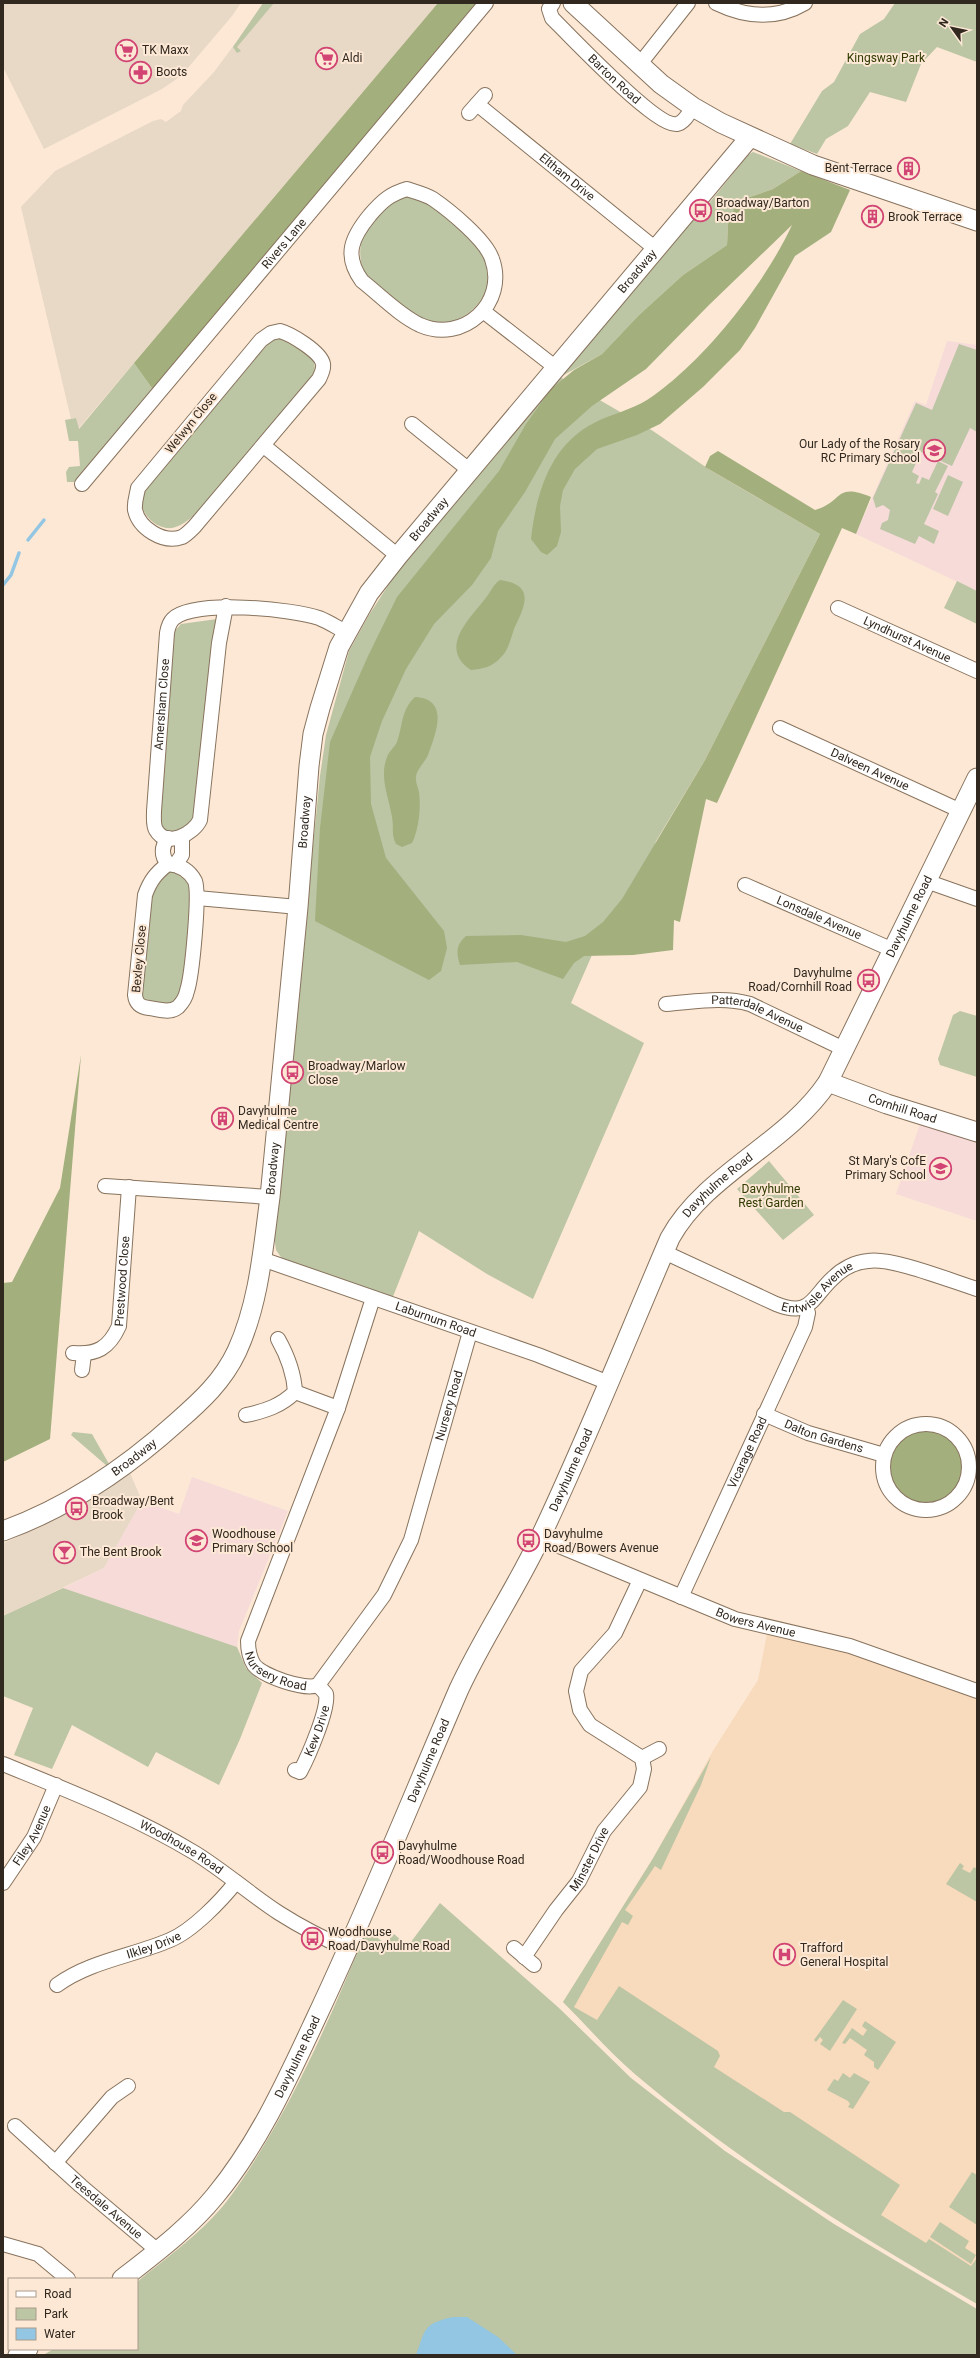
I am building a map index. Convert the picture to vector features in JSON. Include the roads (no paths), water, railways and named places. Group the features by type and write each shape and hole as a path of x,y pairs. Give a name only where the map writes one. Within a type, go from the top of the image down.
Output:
{"street":[{"name":"Rivers Lane","path":"82,484 486,3"},
{"name":"Barton Road","path":"552,3 549,10 552,18 625,90 666,122 676,125 682,122 693,107"},
{"path":"573,3 639,65 693,107 750,137 814,165 851,179 977,221"},
{"path":"639,65 688,3"},
{"path":"716,3 749,15 783,13 805,3"},
{"name":"Eltham Drive","path":"477,104 657,250"},
{"name":"Broadway","path":"3,1531 36,1519 91,1489 157,1439 214,1387 226,1372 246,1330 262,1259 270,1197 313,734 329,676 346,632 369,593 398,556 555,367 657,250 750,137"},
{"path":"407,189 425,196 432,199 480,239 492,258 495,269 491,295 483,311 473,321 459,328 444,330 431,328 410,318 362,281 356,272 352,259 353,241 360,228 383,199 394,193 407,189"},
{"path":"483,311 555,367"},
{"name":"Welwyn Close","path":"280,331 290,333 320,357 324,369 319,379 264,446 194,527 182,537 169,538 156,534 145,527 138,518 135,509 138,488 261,340 271,333 280,331"},
{"path":"412,424 469,470"},
{"path":"264,446 398,556"},
{"path":"172,864 163,857 173,844 192,832 200,820 220,643 226,606"},
{"name":"Amersham Close","path":"173,844 159,834 156,829 154,811 169,624 174,618 182,614 226,606 304,614 320,618 346,632"},
{"name":"Lyndhurst Avenue","path":"838,608 977,671"},
{"name":"Dalveen Avenue","path":"780,728 961,811"},
{"name":"Davyhulme Road","path":"123,2278 158,2251 214,2198 245,2155 303,2046 348,1950 459,1689 480,1647 520,1579 575,1464 664,1252 678,1224 687,1212 805,1110 828,1082 977,778"},
{"name":"Bexley Close","path":"172,864 173,844"},
{"name":"Bexley Close","path":"172,864 185,869 191,875 195,882 197,898 187,990 184,999 178,1006 169,1011 143,1007 135,1000 135,995 145,895 150,881 157,872 172,864"},
{"path":"926,881 977,900"},
{"name":"Lonsdale Avenue","path":"745,885 893,950"},
{"path":"197,898 298,907"},
{"name":"Patterdale Avenue","path":"666,1004 725,999 737,1000 844,1048"},
{"name":"Cornhill Road","path":"828,1082 887,1104 977,1132"},
{"path":"105,1186 270,1197"},
{"name":"Prestwood Close","path":"82,1370 79,1353 95,1353 106,1347 113,1339 119,1326 129,1188"},
{"name":"Entwisle Avenue","path":"664,1252 786,1308 806,1307 842,1271 869,1260 900,1265 977,1289"},
{"name":"Laburnum Road","path":"262,1259 538,1355 609,1383"},
{"name":"Nursery Road","path":"373,1298 338,1408 248,1641 251,1658 263,1672 300,1686 318,1685 384,1595 408,1548 421,1509 470,1332"},
{"name":"Vicarage Road","path":"681,1597 805,1327 808,1313 806,1307"},
{"path":"246,1415 269,1410 286,1401 294,1392 294,1382 286,1353 278,1339"},
{"path":"294,1392 338,1408"},
{"name":"Dalton Gardens","path":"764,1414 808,1433 884,1455"},
{"path":"921,1423 934,1424 946,1428 956,1435 964,1445 972,1484 948,1504 934,1510 920,1510 906,1505 894,1496 886,1484 882,1470 884,1455 889,1443 908,1426 921,1423"},
{"name":"Bowers Avenue","path":"540,1538 744,1622 850,1646 977,1691"},
{"path":"640,1580 615,1633 581,1671 576,1691 580,1710 590,1725 642,1758 660,1749"},
{"name":"Kew Drive","path":"295,1770 300,1772 309,1755 326,1704 326,1694 318,1685"},
{"name":"Minster Drive","path":"524,1957 556,1910 579,1881 604,1831 640,1787 644,1769 642,1758"},
{"name":"Woodhouse Road","path":"3,1764 56,1784 109,1808 175,1842 302,1927 348,1950"},
{"name":"Filey Avenue","path":"3,1883 34,1837 56,1784"},
{"name":"Ilkley Drive","path":"57,1985 81,1971 180,1935 223,1898 236,1882"},
{"path":"55,2163 112,2097 128,2086"},
{"name":"Teesdale Avenue","path":"15,2126 55,2163 158,2251"},
{"path":"3,2244 38,2254 67,2278"}],"water":[{"path":"453,2317 467,2317 498,2337 517,2355 416,2355 424,2333 430,2325"}],"waterway":[{"path":"28,540 44,520"},
{"path":"3,585 11,575 19,553"}],"place":[{"name":"TK Maxx","path":"127,50"},
{"name":"Aldi","path":"327,58"},
{"name":"Boots","path":"141,72"},
{"name":"Bent Terrace","path":"908,168"},
{"name":"Broadway/Barton Road","path":"701,210"},
{"name":"Brook Terrace","path":"872,217"},
{"name":"Our Lady of the Rosary RC Primary School","path":"935,451"},
{"name":"Davyhulme Road/Cornhill Road","path":"868,980"},
{"name":"Broadway/Marlow Close","path":"293,1073"},
{"name":"Davyhulme Medical Centre","path":"223,1118"},
{"name":"St Mary's CofE Primary School","path":"941,1168"},
{"name":"Broadway/Bent Brook","path":"77,1508"},
{"name":"Woodhouse Primary School","path":"197,1541"},
{"name":"Davyhulme Road/Bowers Avenue","path":"529,1541"},
{"name":"The Bent Brook","path":"65,1552"},
{"name":"Davyhulme Road/Woodhouse Road","path":"383,1853"},
{"name":"Woodhouse Road/Davyhulme Road","path":"313,1939"},
{"name":"Trafford General Hospital","path":"784,1955"}],"park label":[{"name":"Kingsway Park","path":"886,58"},
{"name":"Davyhulme Rest Garden","path":"771,1196"}]}
